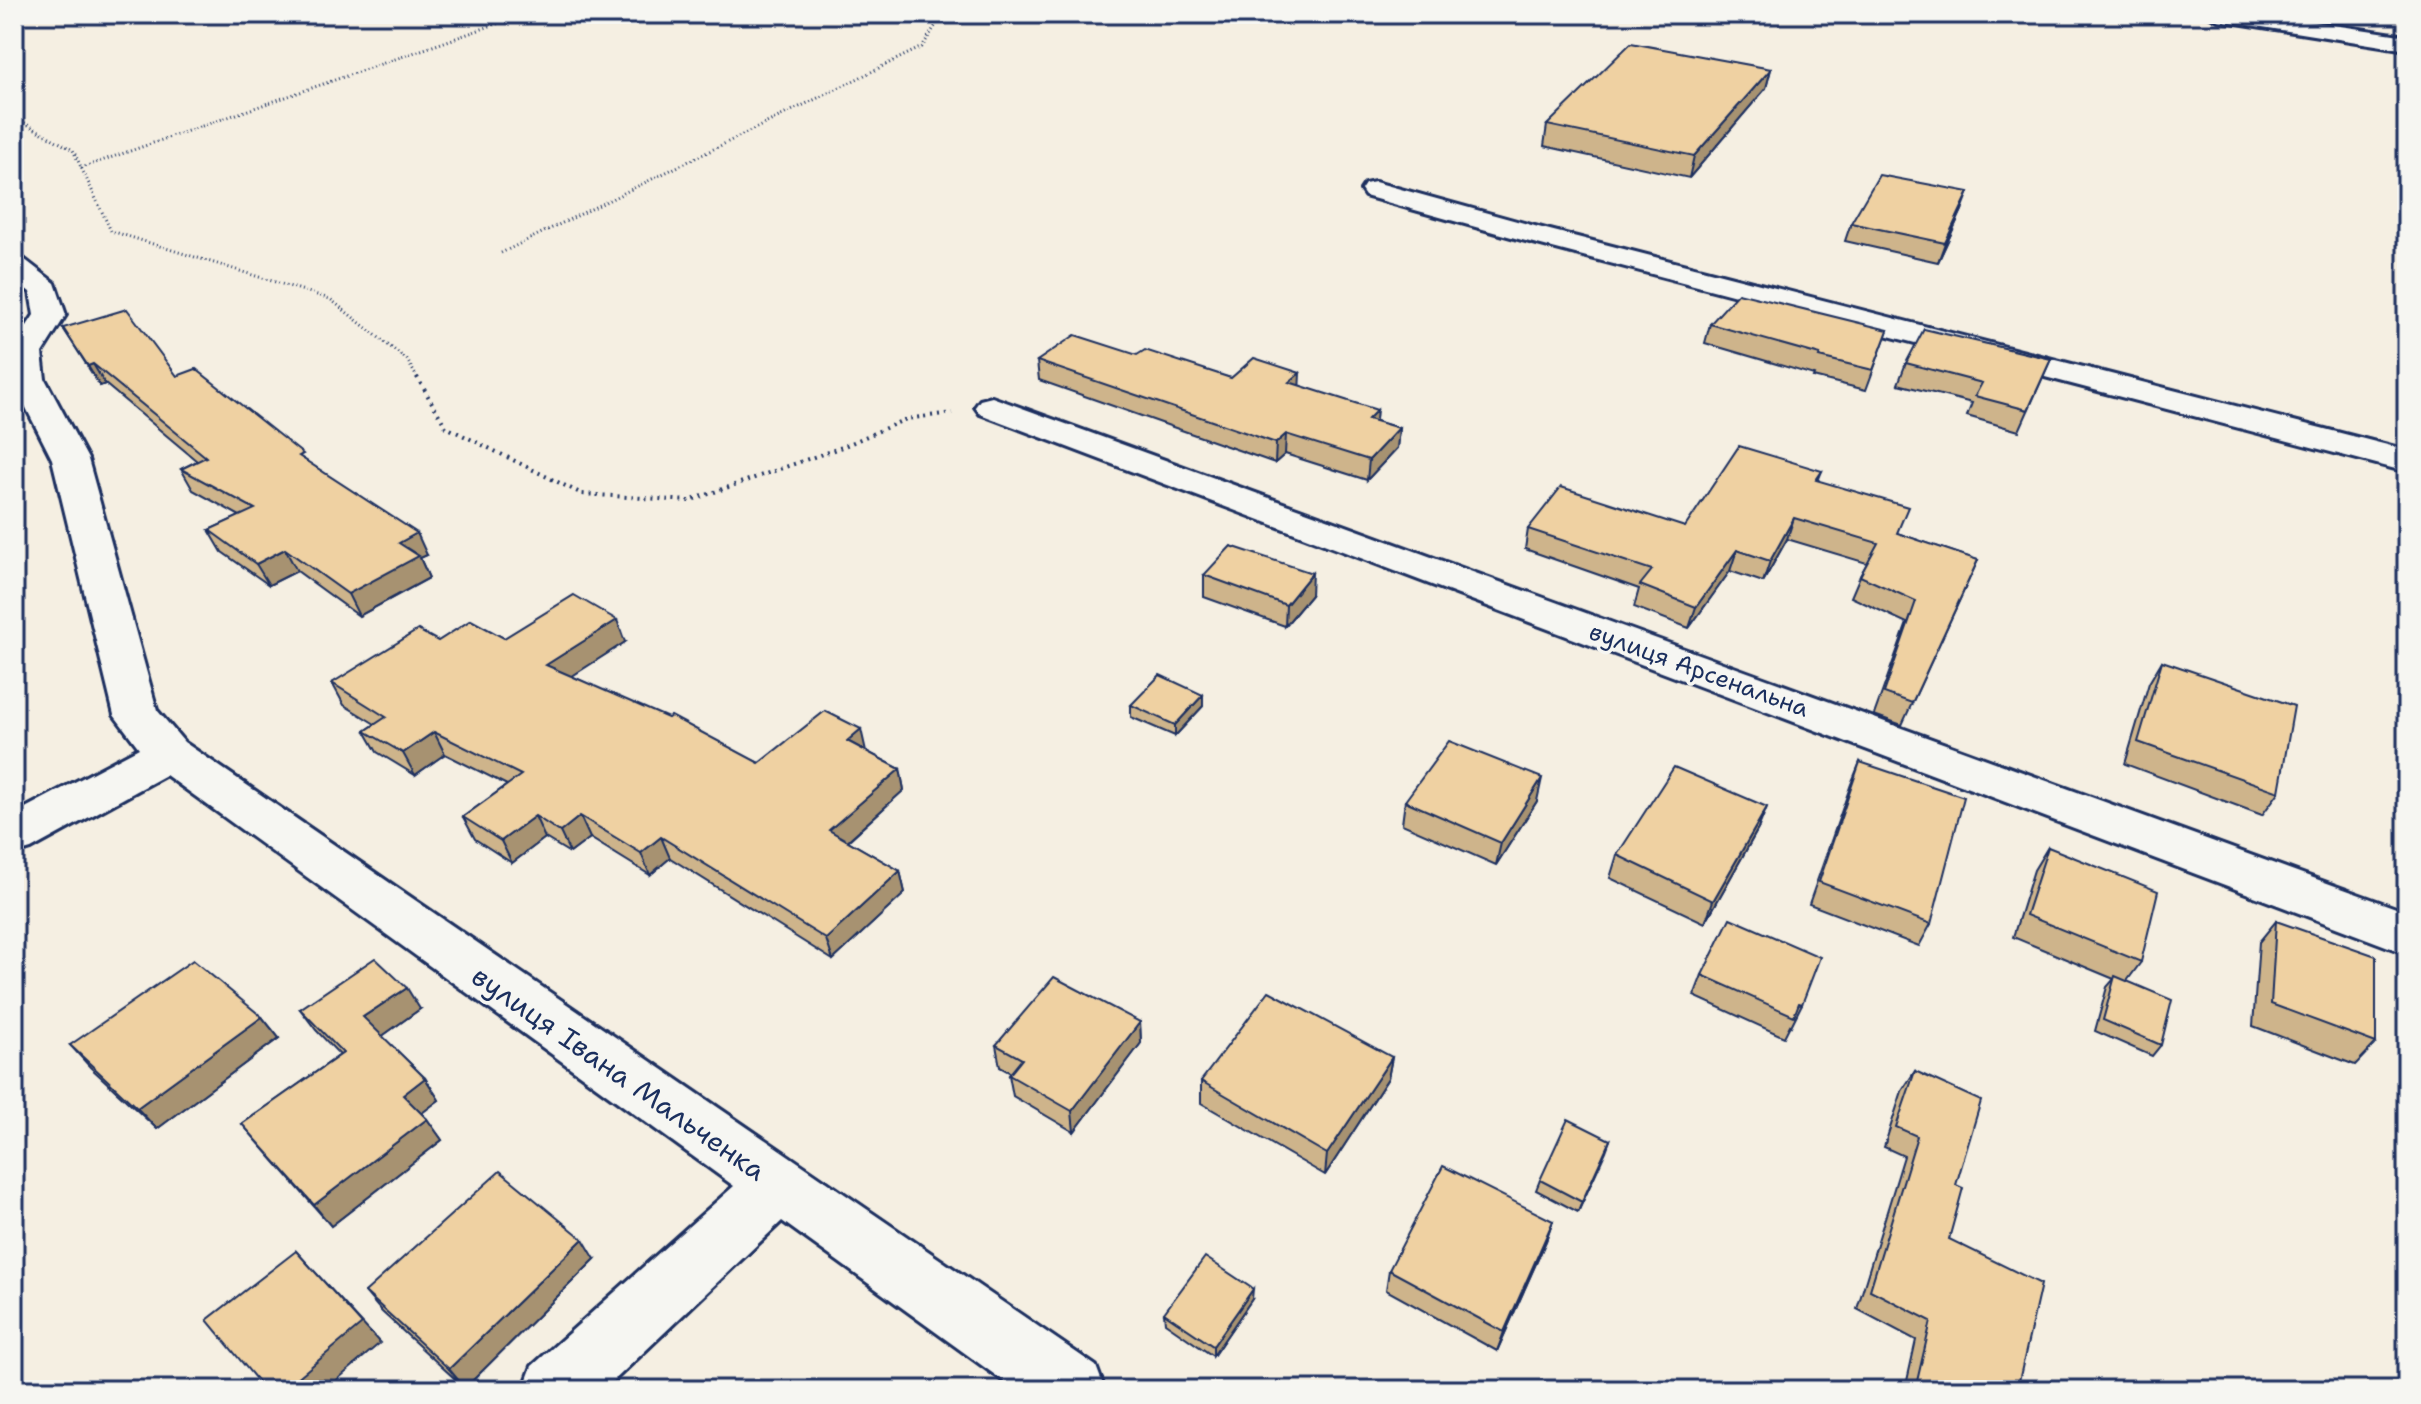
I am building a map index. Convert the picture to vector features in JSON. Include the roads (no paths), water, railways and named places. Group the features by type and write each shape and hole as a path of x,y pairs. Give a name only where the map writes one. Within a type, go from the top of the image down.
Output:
{"street":[{"path":"2218,14 2407,43"},
{"path":"1375,190 2407,461"},
{"name":"вулиця Івана Мальченка","path":"14,265 44,289 50,315 26,353 28,379 70,459 136,715 168,753 1072,1390"},
{"name":"вулиця Арсенальна","path":"992,407 2407,933"},
{"path":"14,836 168,753"},
{"path":"556,1390 778,1185"}]}
